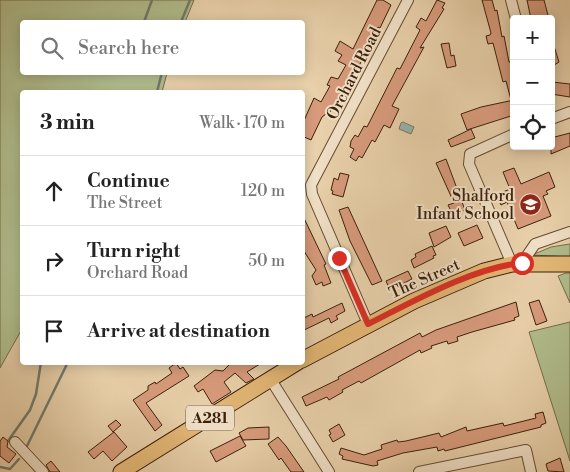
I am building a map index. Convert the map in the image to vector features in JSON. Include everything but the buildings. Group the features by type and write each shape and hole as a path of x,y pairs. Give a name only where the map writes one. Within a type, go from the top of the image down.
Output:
{"main road":[{"name":"The Street","path":"305,358 414,301 484,271 517,263 570,264"},
{"name":"A281","path":"121,472 294,365"}],"street":[{"name":"Orchard Road","path":"368,324 312,194 311,185 408,0"},
{"path":"511,0 515,15"},
{"path":"555,118 570,112"},
{"path":"510,136 470,154 469,164 517,263 536,244 570,232"},
{"path":"271,380 329,472"},
{"path":"15,442 43,472"},
{"path":"419,472 526,450 531,472"}],"green space":[{"path":"0,0 194,0 186,20 20,20 20,75 166,75 163,90 20,90 20,333 0,368"},
{"path":"570,244 570,257 532,255 551,247"},
{"path":"570,273 570,303 558,276"},
{"path":"570,322 570,461 529,332"}],"water":[{"path":"403,122 414,127 411,134 399,129"}],"waterway":[{"path":"145,20 152,0"},
{"path":"182,20 190,0"},
{"path":"158,90 161,75"},
{"path":"8,441 30,410 36,394 41,365"},
{"path":"26,448 67,365"},
{"path":"0,467 10,469 19,459"}],"place":[{"name":"Shalford Infant School","path":"530,204"}],"route":[{"path":"339,258 368,324 414,301 484,271 508,264 522,263"}]}
